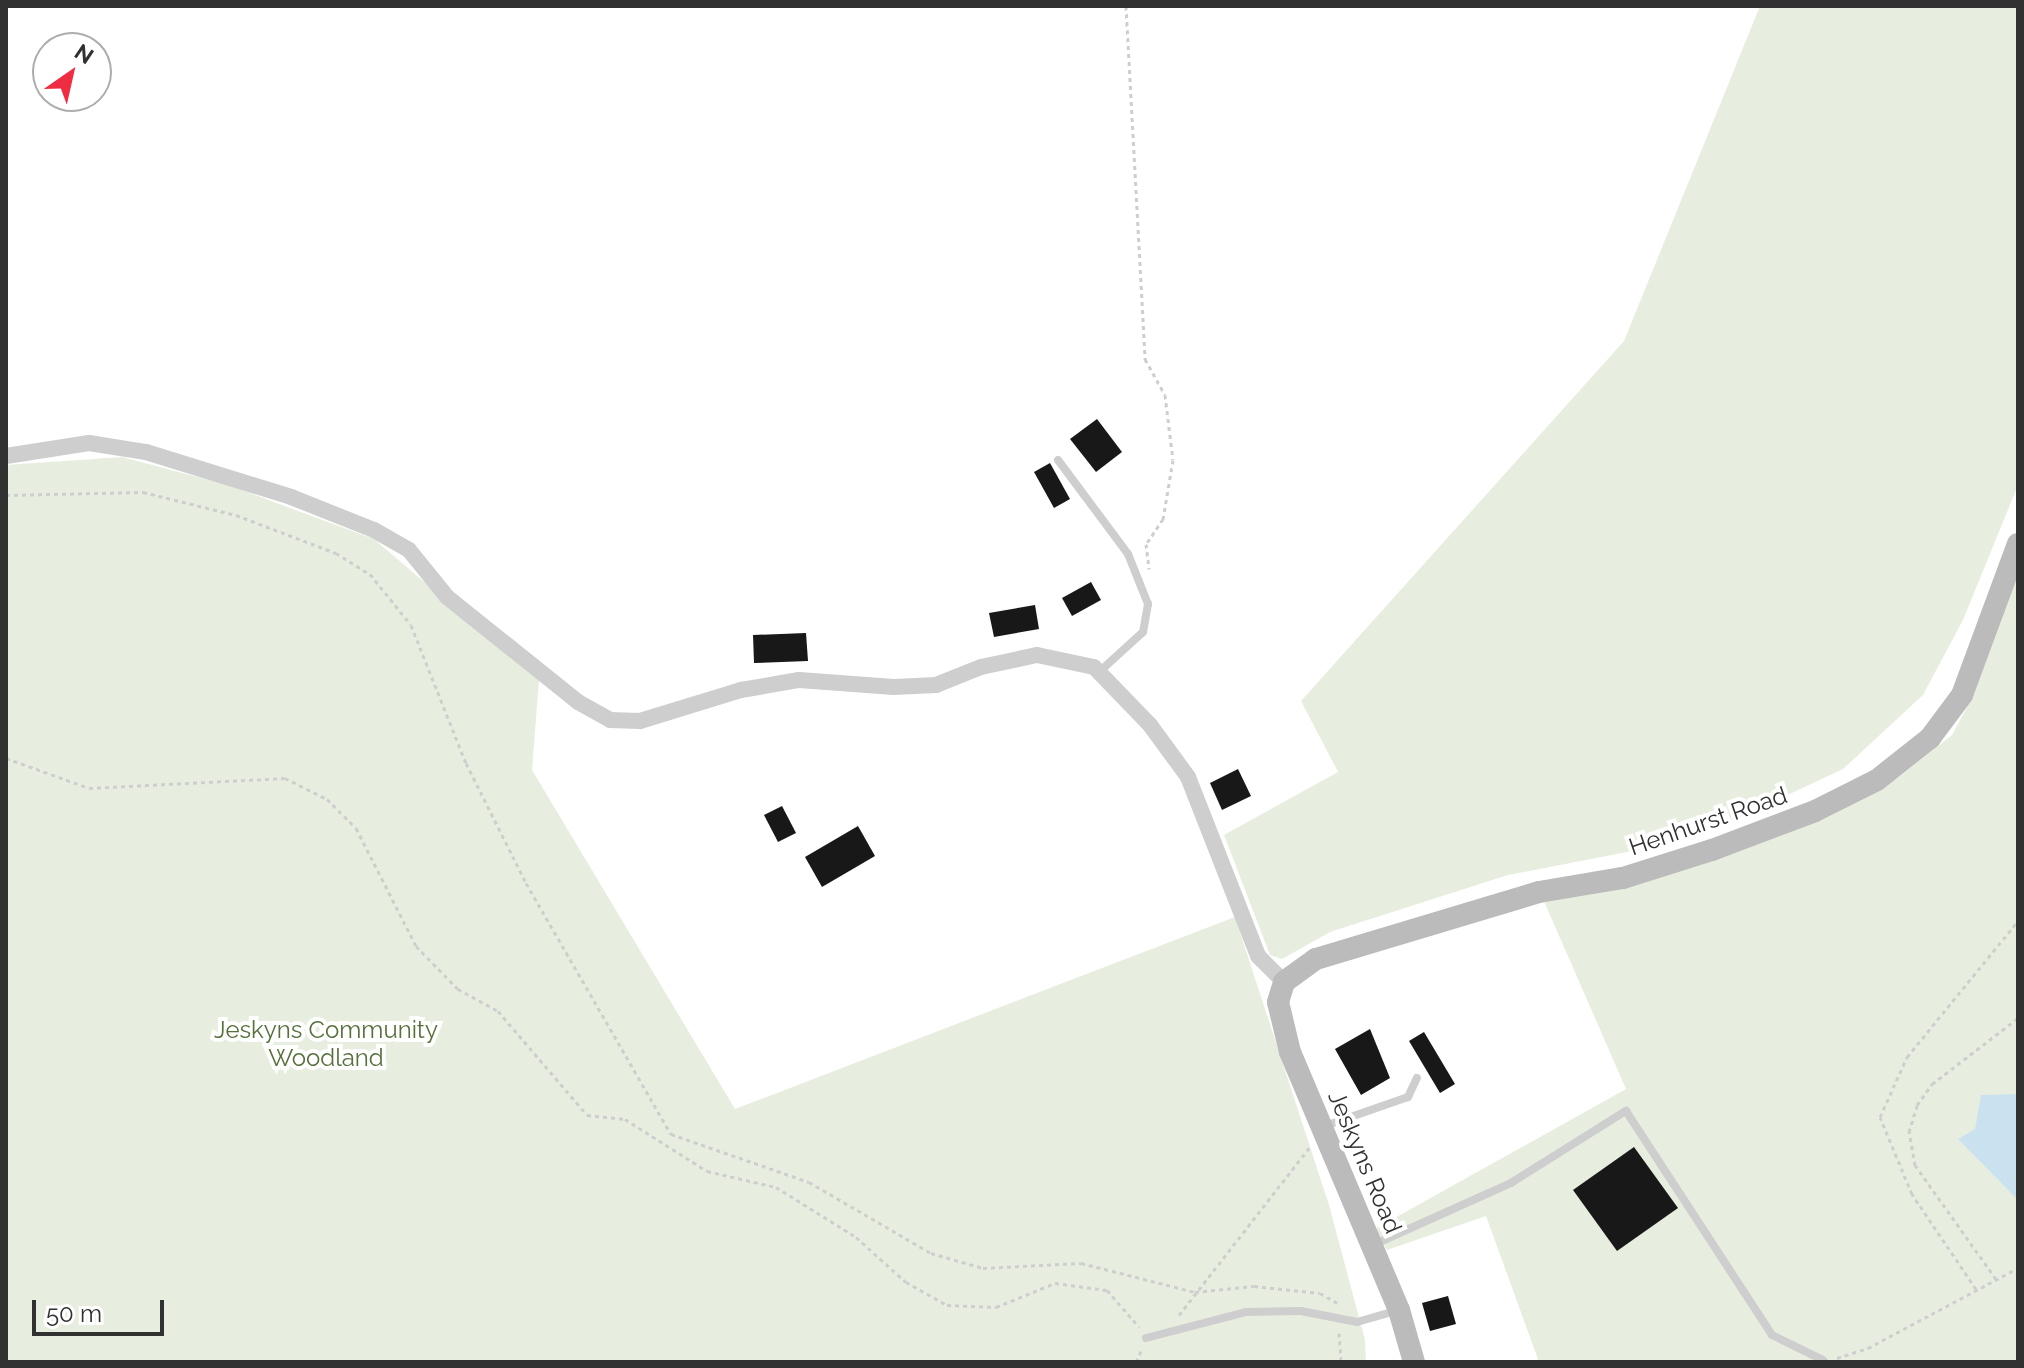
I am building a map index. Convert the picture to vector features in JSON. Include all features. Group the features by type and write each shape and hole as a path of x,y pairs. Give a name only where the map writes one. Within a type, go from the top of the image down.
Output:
{"street":[{"path":"6,456 89,443 146,452 291,497 374,530 409,550 447,597 578,702 610,720 640,721 741,690 799,680 894,687 936,685 981,667 1037,655 1099,672 1150,725 1188,777 1258,956 1284,982"},
{"name":"Henhurst Road","path":"1284,982 1316,959 1539,892 1611,880 1683,860 1815,811 1877,780 1930,738 1962,695 2018,544"},
{"name":"Jeskyns Road","path":"1284,982 1279,1012 1324,1134 1399,1310 1414,1362"}],"lane":[{"path":"1058,460 1128,554 1148,604 1143,632 1099,672"},
{"path":"1324,1134 1408,1097 1417,1078"},
{"path":"1373,1245 1511,1183 1626,1111 1772,1335 1823,1360"},
{"path":"1146,1338 1246,1312 1301,1311 1339,1321 1368,1321 1399,1310"}],"path":[{"path":"1126,6 1145,359 1165,395 1173,460 1163,519 1146,544 1150,575"},
{"path":"6,495 143,492 236,515 336,553 370,574 411,625 466,763 526,883 671,1134 809,1182 931,1253 983,1268 1081,1263 1195,1292 1254,1286 1320,1293 1340,1305 1341,1362"},
{"path":"6,758 89,788 285,778 327,799 356,828 416,946 458,989 498,1011 587,1115 625,1119 707,1171 776,1187 856,1237 906,1282 947,1305 996,1307 1055,1283 1107,1290 1146,1338 1136,1362"},
{"path":"1976,1289 1912,1194 1880,1117 1907,1057 2018,921"},
{"path":"1996,1279 1915,1165 1909,1132 1917,1105 1932,1084 2007,1023 2018,1018"},
{"path":"1170,1330 1195,1292 1303,1150 1324,1134"},
{"path":"1823,1360 1868,1348 2018,1268"}],"green space":[{"path":"1760,6 2018,6 2018,485 1963,620 1923,695 1843,769 1694,839 1508,875 1330,932 1282,959 1270,955 1224,835 1338,772 1301,701 1624,341"},
{"name":"Jeskyns Community Woodland","path":"122,457 228,485 374,539 539,680 532,770 735,1109 1235,917 1329,1205 1365,1340 1366,1362 6,1362 6,465"},
{"path":"2018,573 2018,1362 1539,1362 1486,1216 1387,1250 1375,1229 1626,1089 1543,899 1821,819 1899,777 1952,735 1973,696"}],"water":[{"path":"2018,1094 2018,1200 1958,1139 1975,1129 1981,1095"}],"building":[{"path":"1097,419 1122,452 1096,472 1070,439"},
{"path":"1050,463 1070,499 1054,508 1034,472"},
{"path":"1091,582 1101,600 1072,616 1062,598"},
{"path":"1035,605 1039,629 994,637 989,613"},
{"path":"806,633 808,661 754,663 753,635"},
{"path":"1238,769 1251,796 1222,810 1210,783"},
{"path":"782,806 796,833 778,842 764,815"},
{"path":"858,826 875,856 822,887 805,857"},
{"path":"1370,1029 1390,1078 1361,1095 1335,1049"},
{"path":"1424,1032 1455,1084 1440,1093 1409,1041"},
{"path":"1634,1147 1678,1208 1617,1251 1573,1190"},
{"path":"1448,1296 1456,1324 1430,1331 1422,1303"}]}
